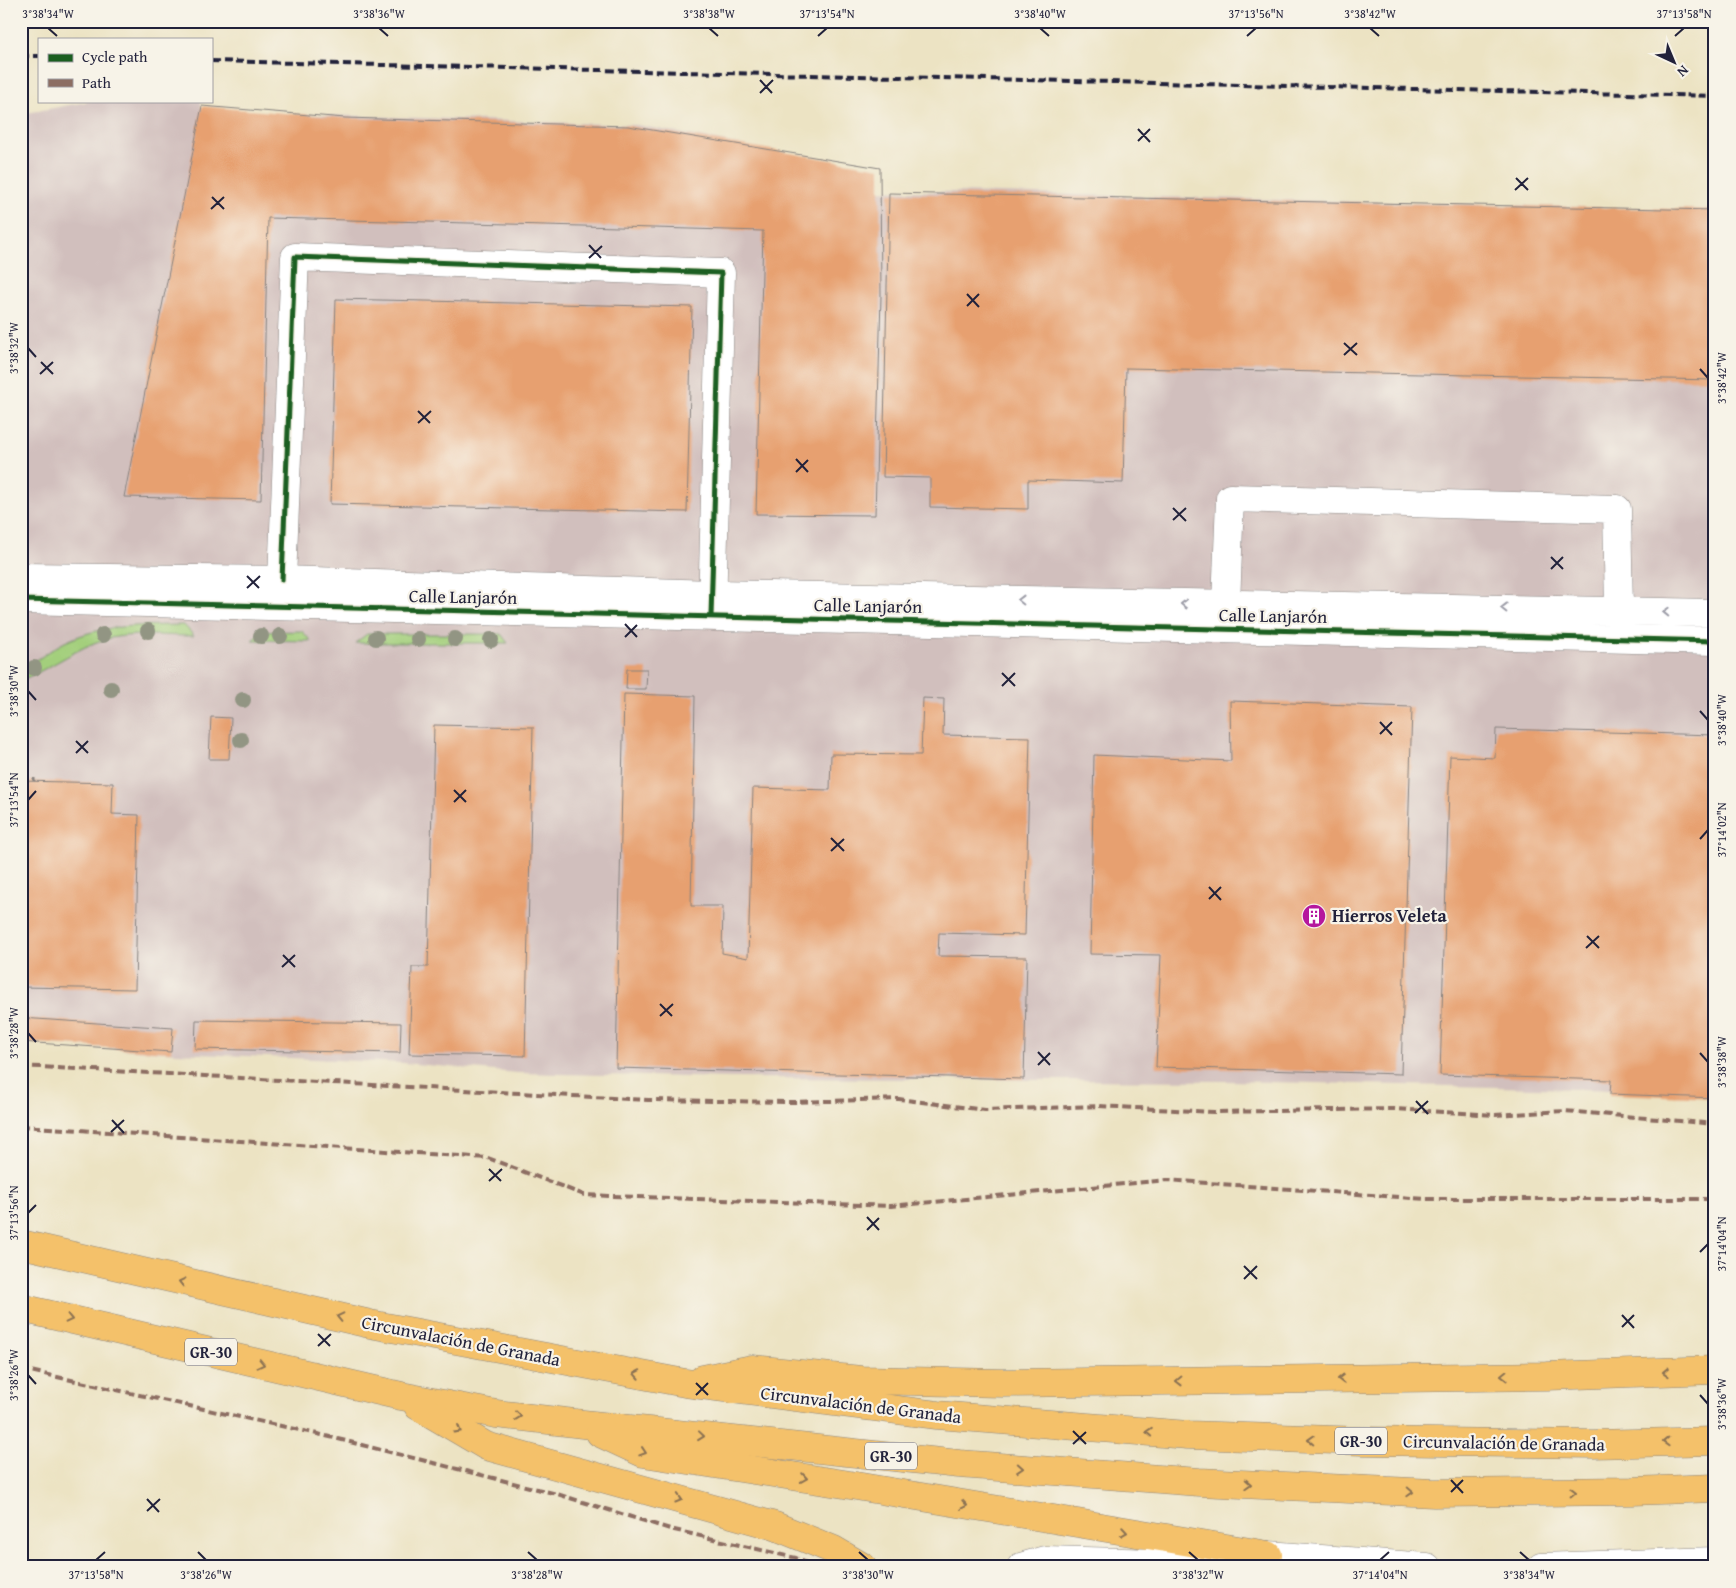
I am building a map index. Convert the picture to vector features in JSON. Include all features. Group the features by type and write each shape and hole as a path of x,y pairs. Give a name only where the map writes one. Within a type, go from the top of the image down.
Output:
{"highway":[{"name":"Circunvalación de Granada","path":"21,1244 370,1324 685,1383 937,1415 1188,1435 1362,1441 1594,1444 1715,1441"},
{"name":"GR-30","path":"21,1308 401,1396 496,1414 959,1464 1200,1482 1434,1493 1632,1491 1715,1488"},
{"path":"685,1383 752,1369 861,1380 1003,1384 1547,1376 1715,1370"},
{"path":"401,1396 486,1446 775,1526 834,1550 863,1567"},
{"path":"583,1424 644,1453 844,1484 1268,1555"}],"street":[{"path":"282,580 295,257 720,273 712,605"},
{"name":"Calle Lanjarón","path":"1226,605 1230,498 1617,509 1619,610"},
{"name":"Calle Lanjarón","path":"21,577 282,580 712,605 1715,641"},
{"name":"Calle Lanjarón","path":"21,600 712,605 1226,605 1715,613"},
{"path":"1020,1567 1045,1560 1238,1566 1268,1555 1427,1567"},
{"path":"1541,1567 1715,1560"}],"shaded area":[{"path":"86,102 201,102 201,111 637,125 869,169 869,190 1715,210 1715,1092 1227,1081 734,1078 517,1073 404,1063 176,1053 21,1042 21,114"}],"green space":[{"path":"184,625 194,636 143,635 106,639 84,647 40,672 21,680 21,667 33,662 65,642 94,631 138,626"},
{"path":"302,631 311,641 252,640 262,632"},
{"path":"367,634 501,634 508,643 355,643"}],"building":[{"path":"1625,21 1652,21 1653,22 1626,27"},
{"path":"202,106 345,118 628,126 880,168 881,296 875,515 756,514 763,231 268,218 261,500 124,497"},
{"path":"889,193 1715,210 1715,380 1126,368 1123,483 1028,480 1028,509 930,507 930,478 883,477"},
{"path":"336,299 692,307 687,512 330,504"},
{"path":"627,669 647,669 646,689 626,689"},
{"path":"624,694 695,696 691,906 723,906 722,953 748,958 753,788 830,790 831,754 921,755 923,698 944,699 943,735 1030,737 1025,935 939,933 938,956 1027,957 1024,1079 616,1068"},
{"name":"Hierros Veleta","path":"1230,701 1412,707 1401,1074 1156,1067 1161,955 1090,954 1094,755 1231,761"},
{"path":"211,717 231,718 229,759 209,759"},
{"path":"434,725 533,727 525,1056 409,1054 412,967 428,967"},
{"path":"1496,729 1715,735 1715,1098 1610,1094 1611,1080 1440,1075 1450,756 1495,758"},
{"path":"21,781 113,783 112,814 139,815 135,989 21,987"},
{"path":"21,1018 173,1028 171,1052 21,1042"},
{"path":"196,1020 401,1023 400,1053 195,1049"}],"railway":[{"path":"21,56 38,56"},
{"path":"212,61 1715,96"}],"marked path":[{"path":"21,1066 648,1100 792,1102 899,1099 985,1110 1099,1106 1214,1112 1394,1109 1495,1115 1565,1111 1715,1124"},
{"path":"21,1126 488,1158 584,1195 891,1206 1167,1180 1426,1199 1715,1199"},
{"path":"21,1369 322,1435 557,1494 670,1529 796,1558 815,1567"}],"cycle path":[{"path":"282,580 295,257 721,273 711,616"},
{"path":"21,600 1715,641"}],"place":[{"name":"Hierros Veleta","path":"1314,916"}]}
